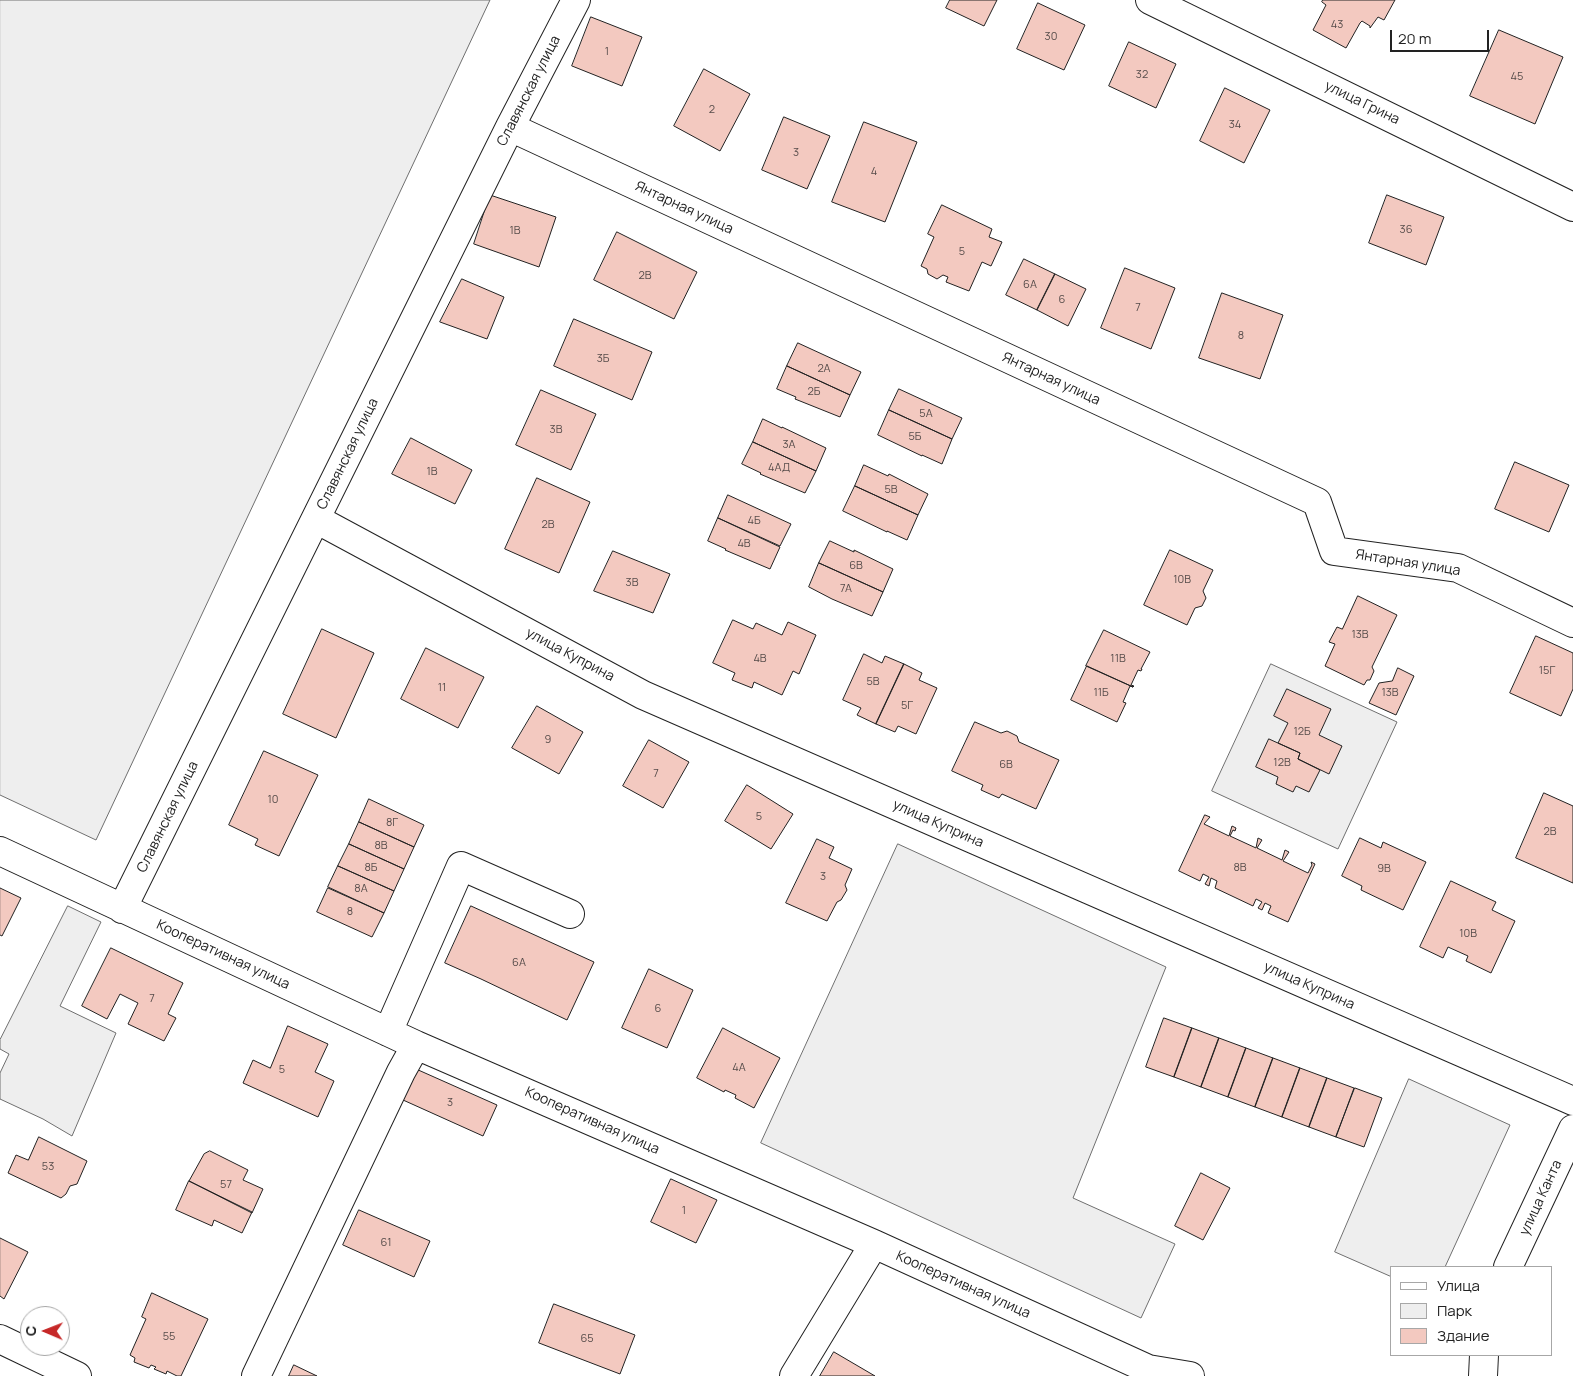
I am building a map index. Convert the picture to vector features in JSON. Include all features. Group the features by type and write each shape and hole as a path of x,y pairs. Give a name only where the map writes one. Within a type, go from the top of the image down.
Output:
{"street":[{"name":"Славянская улица","path":"122,909 510,127 576,0"},
{"name":"улица Грина","path":"1150,0 1573,207"},
{"name":"Янтарная улица","path":"510,127 1317,502 1334,551 1458,568 1573,623"},
{"name":"улица Куприна","path":"316,519 643,695 1573,1101"},
{"name":"Кооперативная улица","path":"0,851 416,1045 874,1244 1148,1369 1190,1376"},
{"path":"388,1032 461,866 570,914"},
{"path":"256,1376 401,1072 416,1045"},
{"name":"улица Канта","path":"1508,1266 1573,1129"},
{"path":"794,1376 874,1244"},
{"path":"0,1339 77,1376"},
{"path":"1483,1376 1484,1356"}],"green space":[{"path":"0,0 490,0 96,840 0,795"},
{"path":"1271,664 1397,722 1338,849 1212,791"},
{"path":"898,844 1166,967 1073,1198 1175,1244 1141,1318 761,1143"},
{"path":"68,906 101,922 60,1006 116,1033 72,1136 43,1119 0,1099 0,1073 9,1054 0,1049 0,1040"},
{"path":"1409,1079 1510,1125 1445,1266 1390,1266 1390,1276 1335,1252"}],"building":[{"path":"950,0 997,0 984,26 946,8"},
{"path":"1323,0 1395,0 1384,20 1378,17 1370,28 1370,26 1362,21 1346,48 1313,30 1326,5 1322,2"},
{"path":"1038,3 1085,25 1064,70 1017,49"},
{"path":"591,17 642,37 622,86 572,66"},
{"path":"1499,30 1563,57 1535,124 1470,96"},
{"path":"1129,42 1176,64 1156,108 1109,86"},
{"path":"704,69 750,94 720,151 674,126"},
{"path":"1225,88 1270,110 1244,163 1200,141"},
{"path":"784,117 830,136 807,189 762,170"},
{"path":"864,122 917,142 885,222 832,202"},
{"path":"490,195 556,217 539,267 474,244"},
{"path":"1387,195 1444,217 1426,265 1369,243"},
{"path":"942,205 992,229 989,237 1002,242 991,266 982,262 969,291 946,282 948,277 943,275 937,279 928,274 927,269 921,266 934,237 928,234"},
{"path":"617,232 697,272 674,319 594,280"},
{"path":"1024,259 1055,274 1037,310 1006,295"},
{"path":"1125,268 1175,288 1151,349 1101,328"},
{"path":"1055,274 1086,289 1068,326 1037,310"},
{"path":"462,279 504,297 487,339 440,322"},
{"path":"1222,293 1283,315 1260,379 1199,358"},
{"path":"574,319 652,352 632,400 554,366"},
{"path":"798,343 861,372 850,395 787,366"},
{"path":"787,366 850,395 840,417 795,399 796,397 777,389"},
{"path":"899,389 962,418 952,439 889,410"},
{"path":"541,390 596,414 571,470 516,445"},
{"path":"889,410 952,439 942,464 878,435"},
{"path":"763,419 826,448 816,471 753,442"},
{"path":"411,438 472,470 455,504 392,474"},
{"path":"753,442 816,471 805,493 760,474 742,464"},
{"path":"1515,462 1569,485 1549,532 1495,509"},
{"path":"864,465 888,476 889,474 928,494 918,515 855,486"},
{"path":"537,478 590,502 559,573 505,549"},
{"path":"855,486 918,515 907,540 843,511"},
{"path":"728,495 791,524 780,546 718,518"},
{"path":"718,518 780,547 770,569 708,541"},
{"path":"830,541 854,552 854,550 893,569 883,592 819,563"},
{"path":"1170,550 1213,570 1203,591 1206,598 1202,606 1195,608 1187,625 1144,605"},
{"path":"613,551 670,574 653,613 594,591"},
{"path":"819,563 883,592 872,616 809,587"},
{"path":"1358,596 1397,615 1372,667 1374,671 1370,680 1367,680 1364,685 1325,666 1335,644 1329,642 1337,627 1342,629"},
{"path":"733,620 753,629 756,623 782,635 788,622 816,635 799,674 793,671 782,695 754,682 752,688 732,680 735,673 713,663"},
{"path":"322,629 374,653 336,738 283,714"},
{"path":"1104,630 1150,652 1141,671 1138,670 1131,685 1133,687 1086,666"},
{"path":"1536,636 1573,653 1573,689 1561,716 1510,693"},
{"path":"426,648 484,677 458,728 401,699"},
{"path":"864,654 882,663 885,656 904,664 876,724 857,715 861,708 843,700"},
{"path":"904,664 922,673 919,680 937,688 916,734 898,726 895,732 876,724"},
{"path":"1087,666 1133,687 1130,686 1123,702 1126,703 1117,722 1071,700"},
{"path":"1398,668 1414,676 1396,715 1369,703 1379,683 1392,681"},
{"path":"1287,689 1331,709 1319,735 1342,746 1329,774 1298,759 1300,753 1278,743 1288,723 1274,716"},
{"path":"537,706 583,732 559,774 512,748"},
{"path":"975,722 1001,733 1007,731 1017,736 1019,742 1059,760 1036,809 1002,794 999,798 981,790 983,785 952,771"},
{"path":"1269,739 1300,753 1298,759 1320,770 1309,792 1296,786 1293,792 1276,784 1278,777 1256,767"},
{"path":"649,740 689,762 663,808 623,786"},
{"path":"264,751 318,775 279,856 255,845 258,839 229,825"},
{"path":"747,785 793,814 771,849 725,821"},
{"path":"1544,793 1573,806 1573,883 1516,858"},
{"path":"369,799 424,825 414,847 359,822"},
{"path":"1205,815 1210,817 1204,824 1229,836 1232,826 1236,828 1230,836 1256,848 1258,838 1262,840 1257,848 1282,860 1285,850 1289,852 1283,861 1308,873 1312,865 1311,862 1315,864 1288,922 1268,913 1271,906 1265,903 1262,910 1258,908 1262,902 1256,899 1253,906 1215,888 1217,881 1211,878 1209,886 1205,884 1209,877 1203,874 1200,881 1179,871"},
{"path":"359,822 414,847 404,869 349,844"},
{"path":"1360,838 1381,848 1383,842 1426,862 1403,910 1361,890 1362,886 1342,876"},
{"path":"817,839 834,847 829,858 852,869 845,885 847,890 841,900 837,902 827,921 786,903"},
{"path":"349,844 404,869 394,891 338,866"},
{"path":"338,866 394,891 384,913 328,887"},
{"path":"1451,881 1496,902 1492,910 1515,921 1491,973 1466,961 1468,956 1448,947 1443,958 1420,947"},
{"path":"0,888 21,898 2,936 0,935"},
{"path":"328,888 384,913 372,937 317,912"},
{"path":"471,906 594,962 567,1020 445,963"},
{"path":"111,948 183,983 168,1014 176,1018 164,1041 128,1024 138,1003 120,994 107,1019 82,1006"},
{"path":"649,969 693,990 667,1048 622,1028"},
{"path":"1164,1018 1192,1028 1174,1077 1146,1067"},
{"path":"288,1026 328,1044 315,1072 334,1081 318,1117 243,1083 253,1060 270,1068"},
{"path":"723,1028 780,1058 754,1108 735,1098 736,1095 725,1090 724,1092 697,1078"},
{"path":"1192,1028 1219,1038 1201,1087 1174,1077"},
{"path":"1219,1038 1246,1048 1228,1097 1201,1087"},
{"path":"1246,1048 1273,1058 1255,1107 1228,1097"},
{"path":"1273,1058 1300,1068 1282,1117 1255,1107"},
{"path":"1300,1068 1327,1078 1309,1127 1282,1117"},
{"path":"416,1069 497,1105 483,1136 403,1100"},
{"path":"1327,1078 1354,1088 1336,1137 1309,1127"},
{"path":"1355,1088 1382,1098 1364,1147 1336,1137"},
{"path":"39,1137 87,1161 77,1184 70,1186 66,1194 61,1198 8,1173 16,1155 28,1160"},
{"path":"210,1151 248,1170 243,1180 263,1189 252,1213 189,1181 204,1154"},
{"path":"1201,1173 1230,1188 1203,1240 1175,1226"},
{"path":"671,1179 717,1200 696,1243 651,1222"},
{"path":"189,1181 252,1212 242,1233 214,1220 212,1226 176,1210"},
{"path":"359,1210 430,1241 414,1277 343,1245"},
{"path":"0,1238 28,1252 4,1299 0,1296"},
{"path":"152,1293 208,1319 181,1376 167,1371 166,1374 154,1369 156,1367 151,1365 149,1368 134,1362 135,1358 130,1355 146,1319 142,1317"},
{"path":"554,1304 635,1335 620,1374 539,1343"},
{"path":"834,1352 875,1376 820,1376"},
{"path":"294,1365 317,1376 289,1376"}]}
